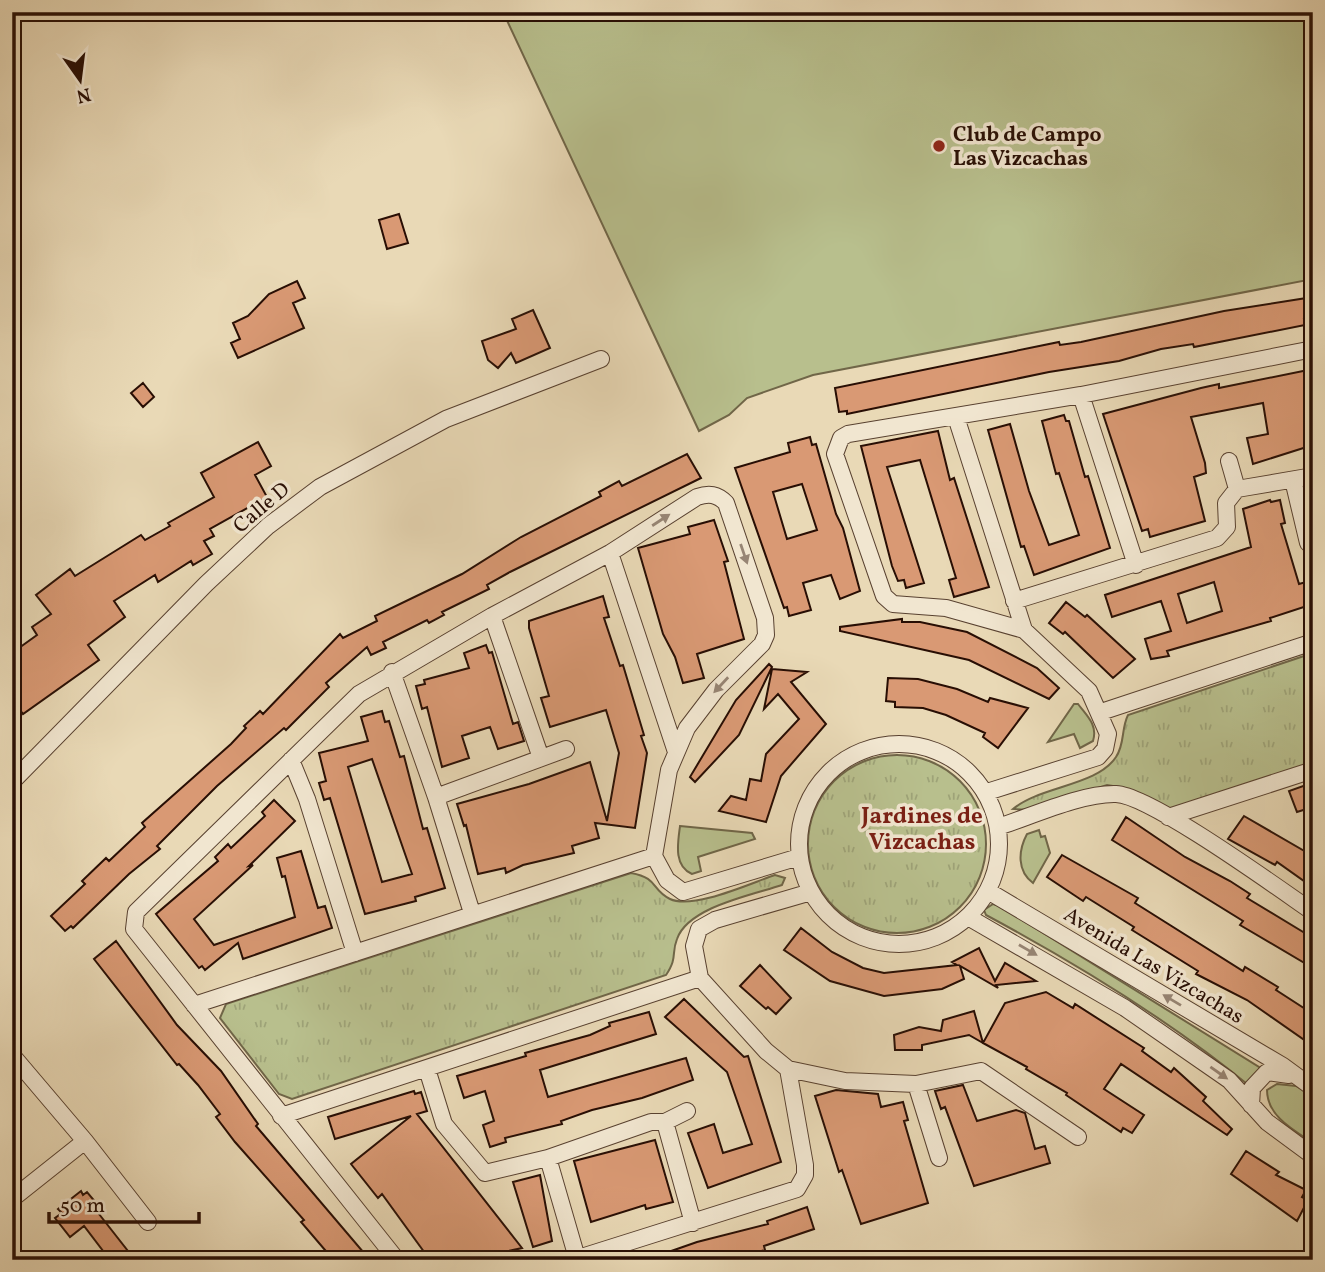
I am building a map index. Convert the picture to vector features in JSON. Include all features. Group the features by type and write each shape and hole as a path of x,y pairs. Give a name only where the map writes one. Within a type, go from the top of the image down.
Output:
{"street":[{"path":"987,792 1098,757 1105,749 1108,734 1101,712 1089,691 1024,630 946,608 901,606 887,600 876,579 835,454 841,438 848,433 1081,396 1313,349"},
{"name":"Calle D","path":"12,782 206,584 268,526 320,487 446,419 601,359"},
{"path":"1081,396 1136,565"},
{"path":"956,417 1024,630"},
{"path":"1229,461 1237,489"},
{"path":"1014,601 1217,538 1227,527 1226,503 1237,489 1313,476"},
{"path":"1293,480 1308,543"},
{"path":"397,1260 134,929 136,912 359,694 392,672 610,553 696,497 715,495 726,503 765,618 766,635 762,644 716,690 687,728 669,769 654,856 667,880 683,892 799,858"},
{"path":"610,553 676,752"},
{"path":"492,616 541,758"},
{"path":"1101,712 1313,642"},
{"path":"392,672 436,797 472,913"},
{"path":"905,744 940,752 969,772 987,792 998,827 998,863 988,891 968,917 943,934 914,943 883,943 854,933 829,916 811,892 799,858 801,822 815,790 839,764 870,748 905,744"},
{"path":"436,797 566,749"},
{"path":"291,760 307,799 355,953"},
{"path":"1168,817 1313,770"},
{"path":"998,827 1110,794 1121,794 1168,817 1313,912"},
{"path":"194,1005 654,856"},
{"name":"Avenida Las Vizcachas","path":"988,891 1313,1088"},
{"path":"811,892 715,920 699,929 694,947 700,978 766,1051 788,1069 845,1080 916,1084 981,1071 1078,1137"},
{"path":"968,917 1125,1008 1229,1080 1267,1122 1313,1156"},
{"path":"281,1116 700,978"},
{"path":"12,1055 85,1141 148,1222"},
{"path":"427,1069 444,1124 481,1171 487,1173 548,1158 651,1122 666,1122 687,1111"},
{"path":"548,1158 574,1259 789,1194 802,1183 805,1165 788,1069"},
{"path":"1251,1105 1252,1088 1267,1072 1298,1077"},
{"path":"916,1084 939,1158"},
{"path":"666,1122 693,1223"},
{"path":"12,1199 85,1141"}],"green space":[{"name":"Club de Campo Las Vizcachas","path":"503,12 1313,12 1313,279 813,375 747,398 729,415 699,431"},
{"path":"1313,653 1313,763 1168,810 1119,787 1107,785 1030,810 1013,809 1024,801 1082,780 1107,767 1119,752 1128,715"},
{"path":"1074,704 1078,704 1091,721 1093,741 1080,748 1074,734 1048,742"},
{"path":"897,755 931,761 960,781 980,810 986,844 980,878 960,907 931,927 897,933 863,927 834,907 814,878 808,844 814,810 834,781 863,761"},
{"path":"680,826 752,833 755,839 698,857 701,871 692,874 679,860"},
{"path":"1039,830 1041,837 1045,836 1050,853 1033,883 1024,873 1021,854 1027,834"},
{"path":"631,873 651,881 664,896 680,901 707,898 775,875 785,878 782,885 722,904 694,918 683,928 677,939 672,964 666,975 292,1099 279,1094 220,1018 226,1004"},
{"path":"993,904 1267,1072 1252,1088 1124,995 986,915 984,910"},
{"path":"1277,1084 1296,1086 1313,1096 1313,1143 1282,1121 1271,1107 1267,1090"}],"building":[{"path":"399,214 408,243 387,249 379,220"},
{"path":"297,281 305,298 293,303 304,328 238,358 231,343 240,339 233,323 248,316 269,294"},
{"path":"1313,297 1313,318 1304,319 1305,325 1194,347 1193,344 1161,349 1119,361 1049,372 847,414 847,411 839,412 835,388 1059,342 1060,345 1081,342 1224,311"},
{"path":"533,310 550,348 516,363 511,353 498,368 488,360 482,341 516,329 512,319"},
{"path":"1313,369 1313,445 1253,464 1247,438 1268,434 1263,403 1191,417 1205,463 1206,473 1194,477 1205,521 1150,537 1148,529 1142,531 1103,414 1219,384 1219,388"},
{"path":"143,383 154,397 143,407 131,393"},
{"path":"1064,415 1066,421 1069,421 1110,548 1034,575 1024,546 1021,547 988,430 1010,424 1029,491 1049,545 1079,535 1059,473 1056,474 1042,421"},
{"path":"938,431 950,480 954,478 989,587 954,597 949,580 956,578 920,460 887,467 924,583 906,588 904,580 898,581 892,566 861,446"},
{"path":"810,437 812,445 816,444 860,591 840,599 831,575 803,583 811,610 789,616 735,468 790,452 788,443","holes":["802,484 817,530 787,539 773,492"]},
{"path":"258,442 271,466 255,475 267,497 210,529 214,536 204,541 212,554 193,565 191,561 158,582 155,575 114,601 125,617 88,645 99,660 23,714 12,699 12,653 37,635 32,627 51,614 36,595 70,569 75,576 141,535 145,540 170,526 168,523 214,497 201,473"},
{"path":"687,454 701,478 510,572 487,585 489,589 442,612 444,615 429,623 427,620 383,642 386,648 371,655 367,647 326,683 329,687 286,730 284,728 217,786 157,846 160,849 129,874 73,928 71,926 65,931 51,916 85,884 82,881 106,858 109,861 145,827 142,823 231,744 246,728 244,726 260,711 263,714 340,634 343,638 377,621 375,616 462,574 521,537 601,496 599,492 619,481 622,486"},
{"path":"1270,500 1280,500 1285,523 1281,524 1299,584 1313,580 1313,604 1270,618 1271,621 1167,651 1169,656 1151,659 1145,639 1171,631 1161,601 1112,617 1105,595 1251,547 1243,509","holes":["1214,582 1222,611 1187,623 1178,594"]},
{"path":"714,520 728,561 724,562 744,639 697,654 704,678 683,683 675,657 663,634 638,548 690,534 688,527"},
{"path":"603,596 609,617 604,618 620,666 623,665 647,753 635,828 595,823 599,838 572,846 574,853 523,865 506,873 505,868 478,874 466,825 464,826 457,804 529,784 590,762 607,821 619,753 606,710 550,727 541,698 549,696 529,628 529,621"},
{"path":"1066,602 1085,617 1087,615 1135,659 1113,678 1065,632 1063,634 1049,623"},
{"path":"902,619 902,622 920,622 967,632 1037,668 1059,688 1049,699 969,660 840,631 840,627"},
{"path":"486,645 489,653 492,652 513,724 518,722 524,741 498,749 490,727 462,736 469,758 442,767 427,707 422,709 416,686 425,684 424,680 469,668 464,653"},
{"path":"769,664 772,667 739,735 695,782 690,777 736,700"},
{"path":"772,669 807,672 791,682 826,724 781,776 766,822 719,811 731,796 746,800 750,779 761,781 766,754 799,719 778,694 764,709"},
{"path":"888,678 918,679 957,689 988,702 990,698 1028,708 998,748 983,737 985,733 946,715 923,708 895,707 895,702 886,701"},
{"path":"382,711 385,722 389,721 400,757 404,756 423,829 427,828 445,888 415,897 416,901 365,914 330,798 324,800 319,783 326,781 319,753 368,741 361,717","holes":["372,759 412,874 382,882 348,767"]},
{"path":"1306,785 1308,792 1313,790 1313,807 1297,812 1289,791"},
{"path":"274,800 295,821 249,866 253,865 194,919 214,945 295,917 285,876 282,877 277,858 301,851 318,908 325,906 332,928 243,959 238,943 205,970 202,966 199,968 156,914 218,861 215,857 228,844 231,848 265,816 262,812"},
{"path":"1244,816 1313,856 1313,868 1304,881 1277,862 1275,865 1228,839"},
{"path":"1126,817 1185,857 1230,881 1250,894 1247,898 1313,938 1313,968 1240,925 1243,921 1112,840"},
{"path":"1062,855 1138,898 1135,903 1243,971 1245,967 1278,987 1276,990 1313,1014 1313,1046 1247,1000 1196,974 1198,971 1132,930 1134,927 1086,897 1083,901 1047,877"},
{"path":"801,928 832,952 863,968 884,973 957,965 952,962 979,948 995,981 1005,963 1036,981 996,985 998,988 960,966 964,979 942,989 884,996 830,981 784,950"},
{"path":"116,941 177,1025 221,1071 258,1124 256,1126 370,1260 328,1260 331,1257 301,1222 304,1220 235,1142 216,1117 220,1114 198,1085 179,1064 177,1065 94,959"},
{"path":"760,965 791,998 776,1014 768,1007 766,1009 740,986"},
{"path":"1046,992 1073,1008 1075,1004 1144,1048 1142,1051 1171,1072 1174,1068 1206,1097 1203,1101 1232,1129 1227,1135 1121,1064 1104,1089 1144,1115 1132,1133 1123,1128 1121,1132 1066,1095 1067,1093 1026,1069 1027,1067 983,1043 1005,1003"},
{"path":"684,999 744,1057 748,1056 781,1162 708,1188 688,1133 714,1124 723,1153 752,1144 727,1072 665,1017"},
{"path":"974,1011 983,1043 969,1035 922,1045 922,1050 895,1050 894,1035 919,1027 941,1031 943,1020"},
{"path":"649,1012 656,1034 540,1070 548,1097 686,1058 693,1080 642,1098 592,1110 561,1121 562,1124 505,1138 506,1142 490,1147 483,1125 494,1121 485,1091 464,1098 457,1076 590,1035 610,1026 609,1023"},
{"path":"963,1085 977,1121 1016,1110 1025,1113 1035,1149 1045,1146 1050,1163 974,1186 945,1107 941,1109 935,1091"},
{"path":"836,1090 878,1094 881,1107 903,1102 908,1120 904,1121 928,1203 861,1224 842,1170 839,1172 815,1096"},
{"path":"414,1091 415,1094 421,1092 427,1111 417,1114 522,1248 468,1260 430,1260 382,1194 378,1198 351,1164 411,1116 335,1139 328,1117"},
{"path":"655,1140 673,1202 646,1209 645,1205 591,1222 574,1161"},
{"path":"1246,1151 1279,1172 1276,1175 1306,1190 1302,1197 1308,1200 1297,1221 1231,1174"},
{"path":"540,1175 552,1241 533,1247 513,1182"},
{"path":"81,1191 83,1195 87,1192 103,1211 99,1214 135,1260 110,1260 84,1226 70,1237 55,1218 62,1213 58,1209"},
{"path":"807,1207 814,1229 764,1246 765,1250 728,1260 658,1260 657,1256 697,1242 768,1224 767,1221"}],"place":[{"name":"Club de Campo Las Vizcachas","path":"939,146"}],"district":[{"name":"Jardines de Vizcachas","path":"922,828"}]}
